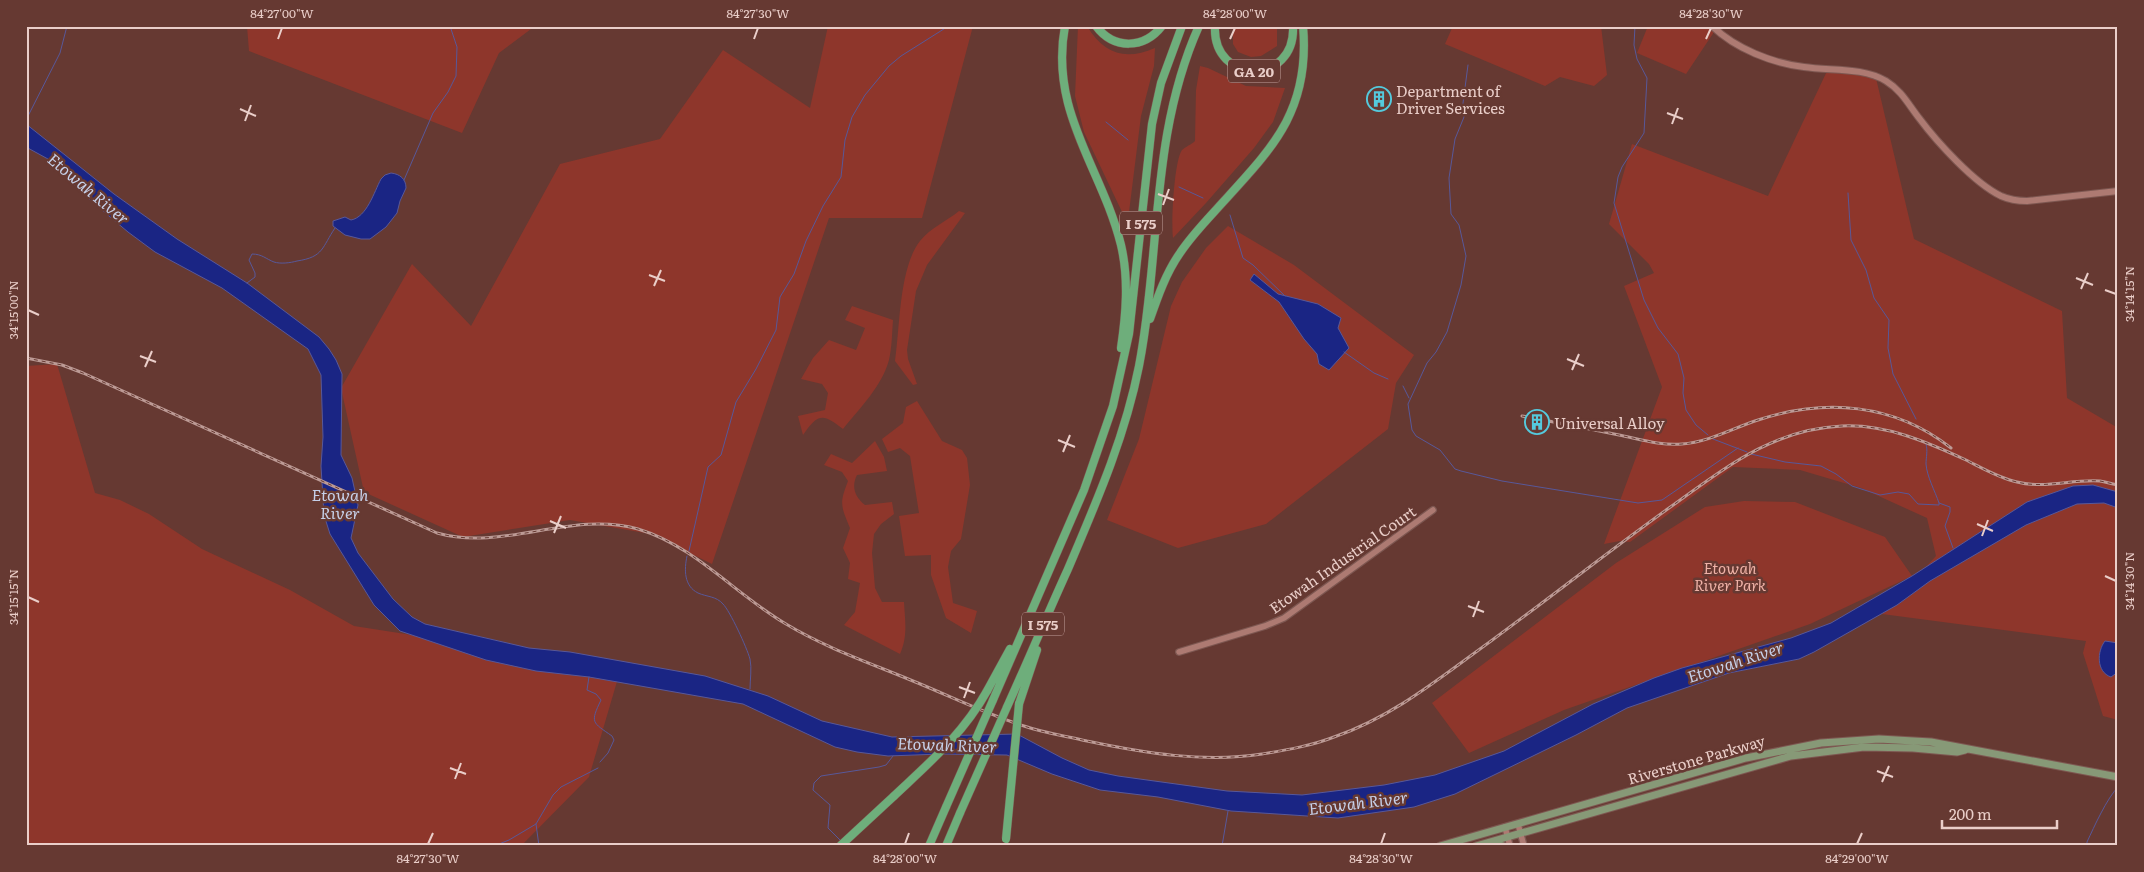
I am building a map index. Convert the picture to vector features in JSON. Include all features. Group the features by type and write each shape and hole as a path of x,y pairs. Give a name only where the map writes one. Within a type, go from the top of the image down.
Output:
{"highway":[{"path":"1065,26 1061,63 1066,99 1074,126 1113,220 1125,266 1126,296 1123,334 1108,422"},
{"path":"1096,26 1110,39 1121,43 1133,44 1152,37 1162,26"},
{"name":"I 575","path":"929,846 1084,490 1118,390 1129,334 1152,124 1164,75 1182,26"},
{"name":"I 575","path":"946,846 1080,540 1118,444 1132,395 1144,335 1167,125 1177,84 1199,26"},
{"name":"GA 20","path":"1215,26 1218,45 1228,60 1237,67 1256,71 1269,68 1284,58 1291,47 1294,26"},
{"path":"1144,335 1161,287 1180,253 1264,157 1287,122 1298,94 1302,72 1303,26"},
{"path":"1006,842 1019,704 1030,669 1080,540"},
{"path":"840,846 956,737 973,715 1031,612"}],"main road":[{"path":"1712,26 1725,37 1769,59 1805,68 1869,74 1887,82 1903,94 1918,118 1959,163 1996,193 2009,199 2027,201 2118,191"},
{"name":"Riverstone Parkway","path":"1440,846 1746,758 1802,746 1864,740 1894,740 1957,746 1965,750 2118,777"},
{"name":"Riverstone Parkway","path":"1476,846 1791,756 1864,747 1905,747 1957,752 1965,750"},
{"path":"1487,842 1502,846"}],"street":[{"name":"Etowah Industrial Court","path":"1179,652 1258,629 1284,618 1433,510"},
{"path":"1518,824 1524,846"},
{"path":"1505,827 1510,846"}],"green space":[{"path":"247,26 535,26 499,53 462,133 249,51"},
{"path":"828,26 973,26 922,218 829,218 712,564 651,534 570,520 463,537 364,492 341,388 412,264 471,326 560,164 660,139 723,50 810,108"},
{"path":"1078,26 1087,26 1101,43 1108,49 1116,52 1134,54 1155,48 1154,66 1141,116 1129,212 1123,214 1084,132 1075,96"},
{"path":"1233,26 1277,26 1277,46 1261,56 1251,57 1238,52 1233,44"},
{"path":"1453,26 1601,26 1607,75 1594,86 1560,77 1545,86 1445,44"},
{"path":"1648,26 1714,26 1716,29 1686,74 1637,53"},
{"path":"1200,66 1246,86 1285,88 1273,122 1254,148 1173,238 1173,207 1177,166 1182,150 1195,141 1196,90"},
{"path":"1828,69 1875,74 1914,239 2062,311 2067,398 2118,428 2118,720 2103,716 2083,653 2086,641 1882,614 1936,556 1927,518 1861,488 1800,470 1733,467 1630,542 1620,541 1604,544 1662,387 1624,286 1654,273 1649,264 1609,224 1632,144 1768,196"},
{"path":"959,211 965,213 927,265 916,291 907,350 908,359 917,384 913,385 895,361 904,282 908,266 913,253 924,236"},
{"path":"1228,226 1294,265 1414,355 1396,383 1388,429 1266,524 1178,548 1107,520 1139,439 1171,306 1182,282 1206,248"},
{"path":"852,306 893,320 891,350 886,370 870,396 843,429 826,418 821,418 817,419 803,435 798,416 825,410 828,393 822,384 801,379 813,358 829,340 856,350 865,328 845,320"},
{"path":"57,364 95,493 120,500 149,514 202,549 290,590 354,626 463,643 618,678 589,777 521,846 26,846 26,366"},
{"path":"917,401 942,441 962,450 967,458 970,485 961,539 951,551 948,567 953,603 977,611 971,633 946,618 931,575 931,555 905,556 899,516 919,513 910,456 900,448 888,452 882,439 903,423 906,407"},
{"path":"875,441 884,457 887,471 857,475 854,488 856,495 865,505 892,502 894,514 881,524 874,534 872,553 875,588 882,602 904,602 905,635 900,654 844,625 855,612 860,583 848,579 850,563 843,548 850,528 842,505 848,481 842,472 824,465 831,454 852,463"},
{"name":"Etowah River Park","path":"1744,501 1795,502 1885,537 1912,576 1810,624 1564,710 1469,753 1432,703 1616,563 1705,507"}],"water":[{"name":"Etowah River","path":"26,124 114,194 177,239 247,283 319,337 329,349 342,374 341,455 352,478 358,505 351,538 358,553 393,599 412,617 425,624 529,648 570,652 705,676 768,696 822,721 892,737 1017,734 1089,770 1118,776 1227,791 1302,795 1384,785 1435,775 1504,751 1593,704 1654,678 1682,668 1791,638 1831,623 1912,576 2027,502 2073,486 2093,485 2118,492 2118,508 2104,503 2077,504 2026,525 1930,581 1897,605 1799,659 1729,673 1627,708 1455,794 1414,807 1338,818 1231,811 1158,797 1100,790 1052,774 1007,755 941,754 888,756 857,752 835,747 743,704 589,677 536,671 486,660 400,631 374,605 330,534 324,515 321,466 323,437 321,375 308,349 222,288 155,252 128,232 90,200 48,159 26,147"},
{"path":"391,173 397,174 402,178 406,188 397,213 386,227 370,239 361,239 345,235 333,226 333,221 345,217 351,220 357,218 366,209 381,179"},
{"path":"1254,274 1278,294 1318,304 1341,318 1338,328 1349,348 1329,370 1319,364 1317,354 1304,339 1279,302 1250,280"},
{"path":"2105,641 2118,643 2118,672 2111,677 2103,671 2099,661 2100,650"}],"waterway":[{"path":"26,120 60,53 67,26"},
{"path":"404,180 433,113 448,92 456,76 457,47 450,26"},
{"path":"1635,26 1634,45 1637,59 1647,78 1644,133 1622,167 1618,177 1614,203 1644,300 1658,328 1678,354 1684,378 1683,393 1686,410 1696,425 1708,435"},
{"path":"689,551 708,467 721,455 736,402 776,330 780,297 794,274 806,241 823,206 841,177 845,140 852,117 865,95 889,66 901,56 947,27"},
{"path":"1468,65 1463,103 1464,117 1455,139 1449,178 1451,214 1459,225 1466,256 1461,285 1447,332 1436,352 1427,363 1408,404 1412,430 1416,436 1440,450 1455,469 1461,471 1502,481 1638,503 1662,500 1738,448"},
{"path":"1106,122 1128,140"},
{"path":"1179,187 1203,198"},
{"path":"1848,193 1851,240 1866,270 1874,298 1889,320 1888,348 1893,374 1916,419"},
{"path":"1230,215 1243,258 1253,265 1285,296"},
{"path":"247,283 255,277 249,260 252,254 279,263 306,259 321,250 335,228"},
{"path":"1344,352 1374,373 1388,379"},
{"path":"1403,386 1409,398"},
{"path":"1713,439 1747,452"},
{"path":"1926,444 1926,464 1931,484 1939,503 1950,507 1945,526 1953,548"},
{"path":"1751,454 1785,462 1821,466 1852,486 1880,495 1898,492 1909,494 1918,504 1939,505 1939,503"},
{"path":"687,556 685,572 690,586 698,593 720,601 738,630 750,659 750,689"},
{"path":"589,677 587,690 596,694 601,700 595,713 595,721 614,740 608,753 600,762"},
{"path":"840,840 828,828 830,805 813,790 814,783 821,776 886,765 893,756"},
{"path":"494,846 509,840 536,824 553,795 561,787 598,768"},
{"path":"2087,846 2087,842 2101,813 2118,787"},
{"path":"1222,846 1228,811"},
{"path":"536,824 539,846"}],"railway":[{"path":"26,358 62,365 83,373 437,533 462,538 487,538 588,524 613,524 638,529 659,537 697,559 768,612 801,633 848,655 982,710 1039,731 1152,753 1196,757 1240,757 1298,747 1334,737 1376,719 1435,682 1709,479 1750,454 1771,443 1793,435 1817,429 1842,426 1874,428 1921,441 2017,482 2037,485 2100,481 2118,485"},
{"path":"1522,416 1650,442 1674,444 1702,441 1758,420 1783,413 1833,407 1883,414 1929,433 1951,448"}],"place":[{"name":"Department of Driver Services","path":"1379,99"},
{"name":"Universal Alloy","path":"1537,422"}]}
